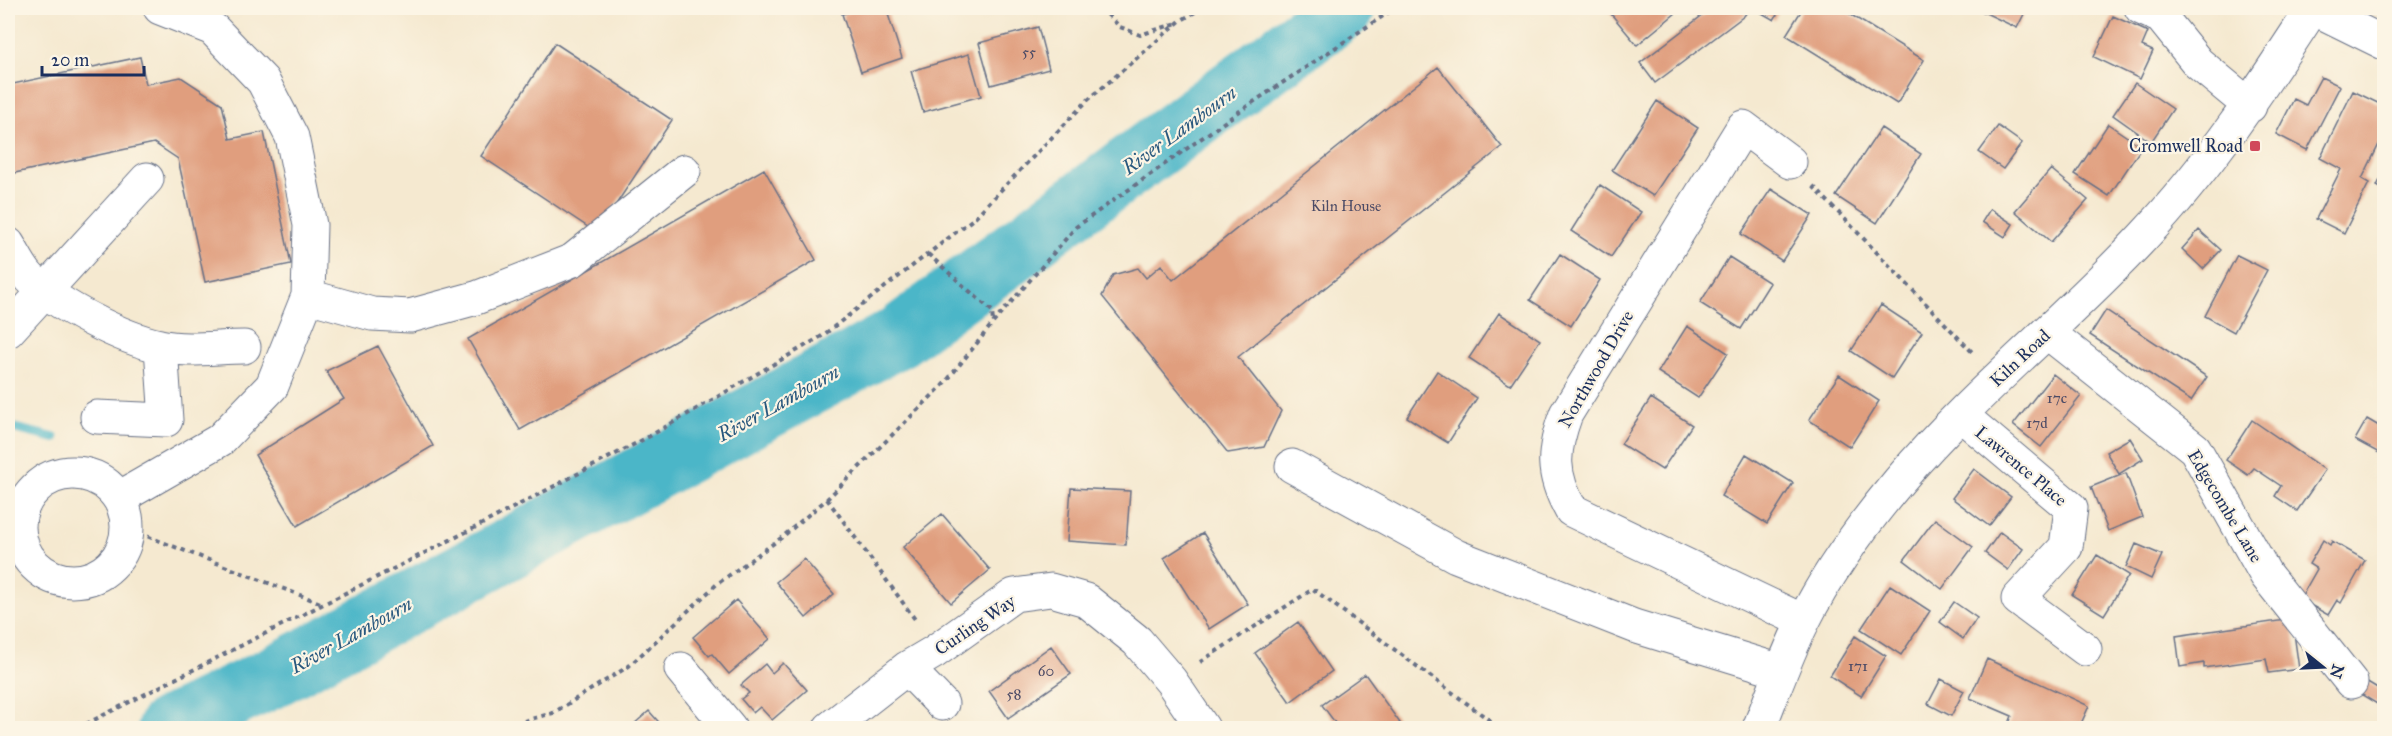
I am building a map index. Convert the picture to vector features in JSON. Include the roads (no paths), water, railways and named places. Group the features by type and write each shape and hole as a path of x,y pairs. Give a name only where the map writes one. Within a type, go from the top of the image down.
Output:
{"street":[{"path":"118,498 220,440 272,386 308,296 310,225 292,137 263,81 213,29 160,8"},
{"path":"2141,8 2161,17 2198,63 2250,106"},
{"path":"2313,8 2385,44"},
{"name":"Kiln Road","path":"1759,729 1803,621 1863,527 1899,480 1998,378 2104,277 2174,203 2250,106 2313,8"},
{"name":"Northwood Drive","path":"1790,162 1743,128 1566,414 1555,456 1556,477 1571,510 1803,621"},
{"path":"308,296 372,314 410,316 476,298 573,260 684,171"},
{"path":"8,331 147,179"},
{"path":"8,244 28,277 44,291 65,305 122,334 161,347 244,346"},
{"name":"Edgecombe Lane","path":"2047,332 2195,449 2266,575 2351,682"},
{"path":"97,417 166,420 161,347"},
{"name":"Lawrence Place","path":"1961,415 2071,508 2066,547 2018,599 2085,649"},
{"path":"1292,466 1456,556 1634,626 1781,671"},
{"path":"74,472 92,475 109,485 125,510 128,529 124,548 105,572 88,580 60,581 43,573 29,560 20,543 17,491 55,475 74,472"},
{"name":"Curling Way","path":"830,729 907,668 934,652 1014,595 1051,590 1086,600 1137,640 1171,681 1203,729"},
{"path":"907,668 942,704"},
{"path":"681,669 729,729"}],"waterway":[{"name":"River Lambourn","path":"168,728 271,678 898,337 1344,8"},
{"path":"9,427 54,438"}],"place":[{"name":"Cromwell Road","path":"2255,146"}]}
